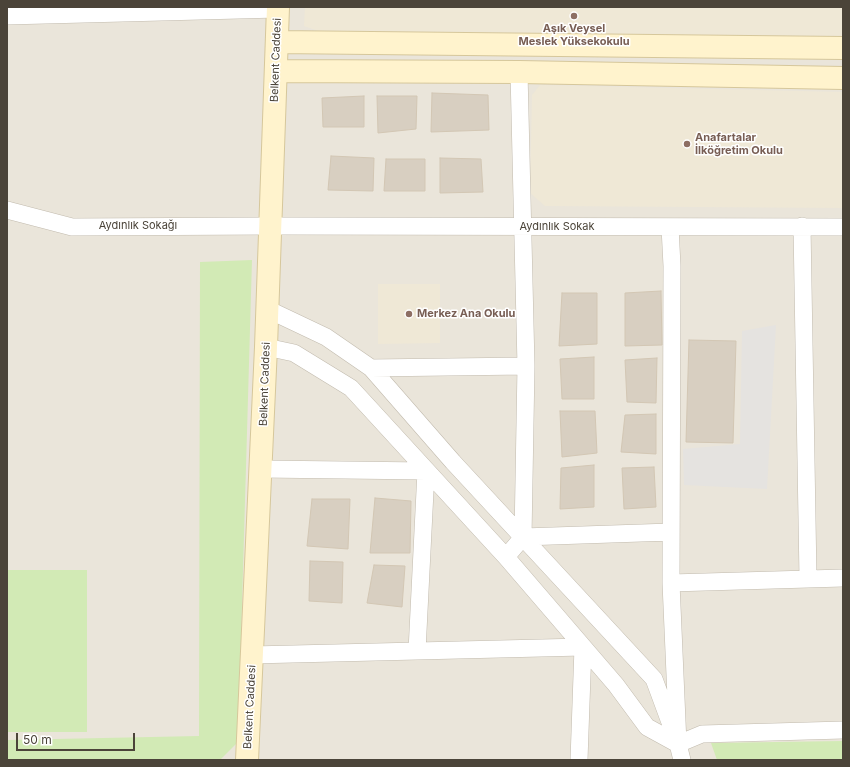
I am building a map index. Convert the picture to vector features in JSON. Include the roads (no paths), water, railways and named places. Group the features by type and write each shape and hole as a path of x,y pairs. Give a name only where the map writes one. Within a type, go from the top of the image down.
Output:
{"street":[{"path":"7,16 278,8"},
{"name":"Belkent Caddesi","path":"247,760 261,469 278,8"},
{"path":"277,42 843,48"},
{"path":"276,71 518,72 843,78"},
{"path":"506,557 523,537 526,366 518,72"},
{"name":"Aydınlık Sokağı","path":"7,210 72,227 271,226"},
{"name":"Aydınlık Sokak","path":"271,226 843,227"},
{"path":"802,226 808,578"},
{"path":"670,227 672,266 671,583 680,752"},
{"path":"267,309 326,337 372,368 453,462 654,679 680,752"},
{"path":"266,347 294,353 351,388 506,557 616,685 647,727 680,752"},
{"path":"372,368 526,366"},
{"path":"261,469 426,471"},
{"path":"417,651 426,471"},
{"path":"523,537 671,532"},
{"path":"671,583 843,578"},
{"path":"252,655 583,647"},
{"path":"579,760 583,647"},
{"path":"680,752 702,734 843,730"}],"place":[{"name":"Aşık Veysel Meslek Yüksekokulu","path":"574,16"},
{"name":"Anafartalar İlköğretim Okulu","path":"687,144"},
{"name":"Merkez Ana Okulu","path":"409,314"}]}
